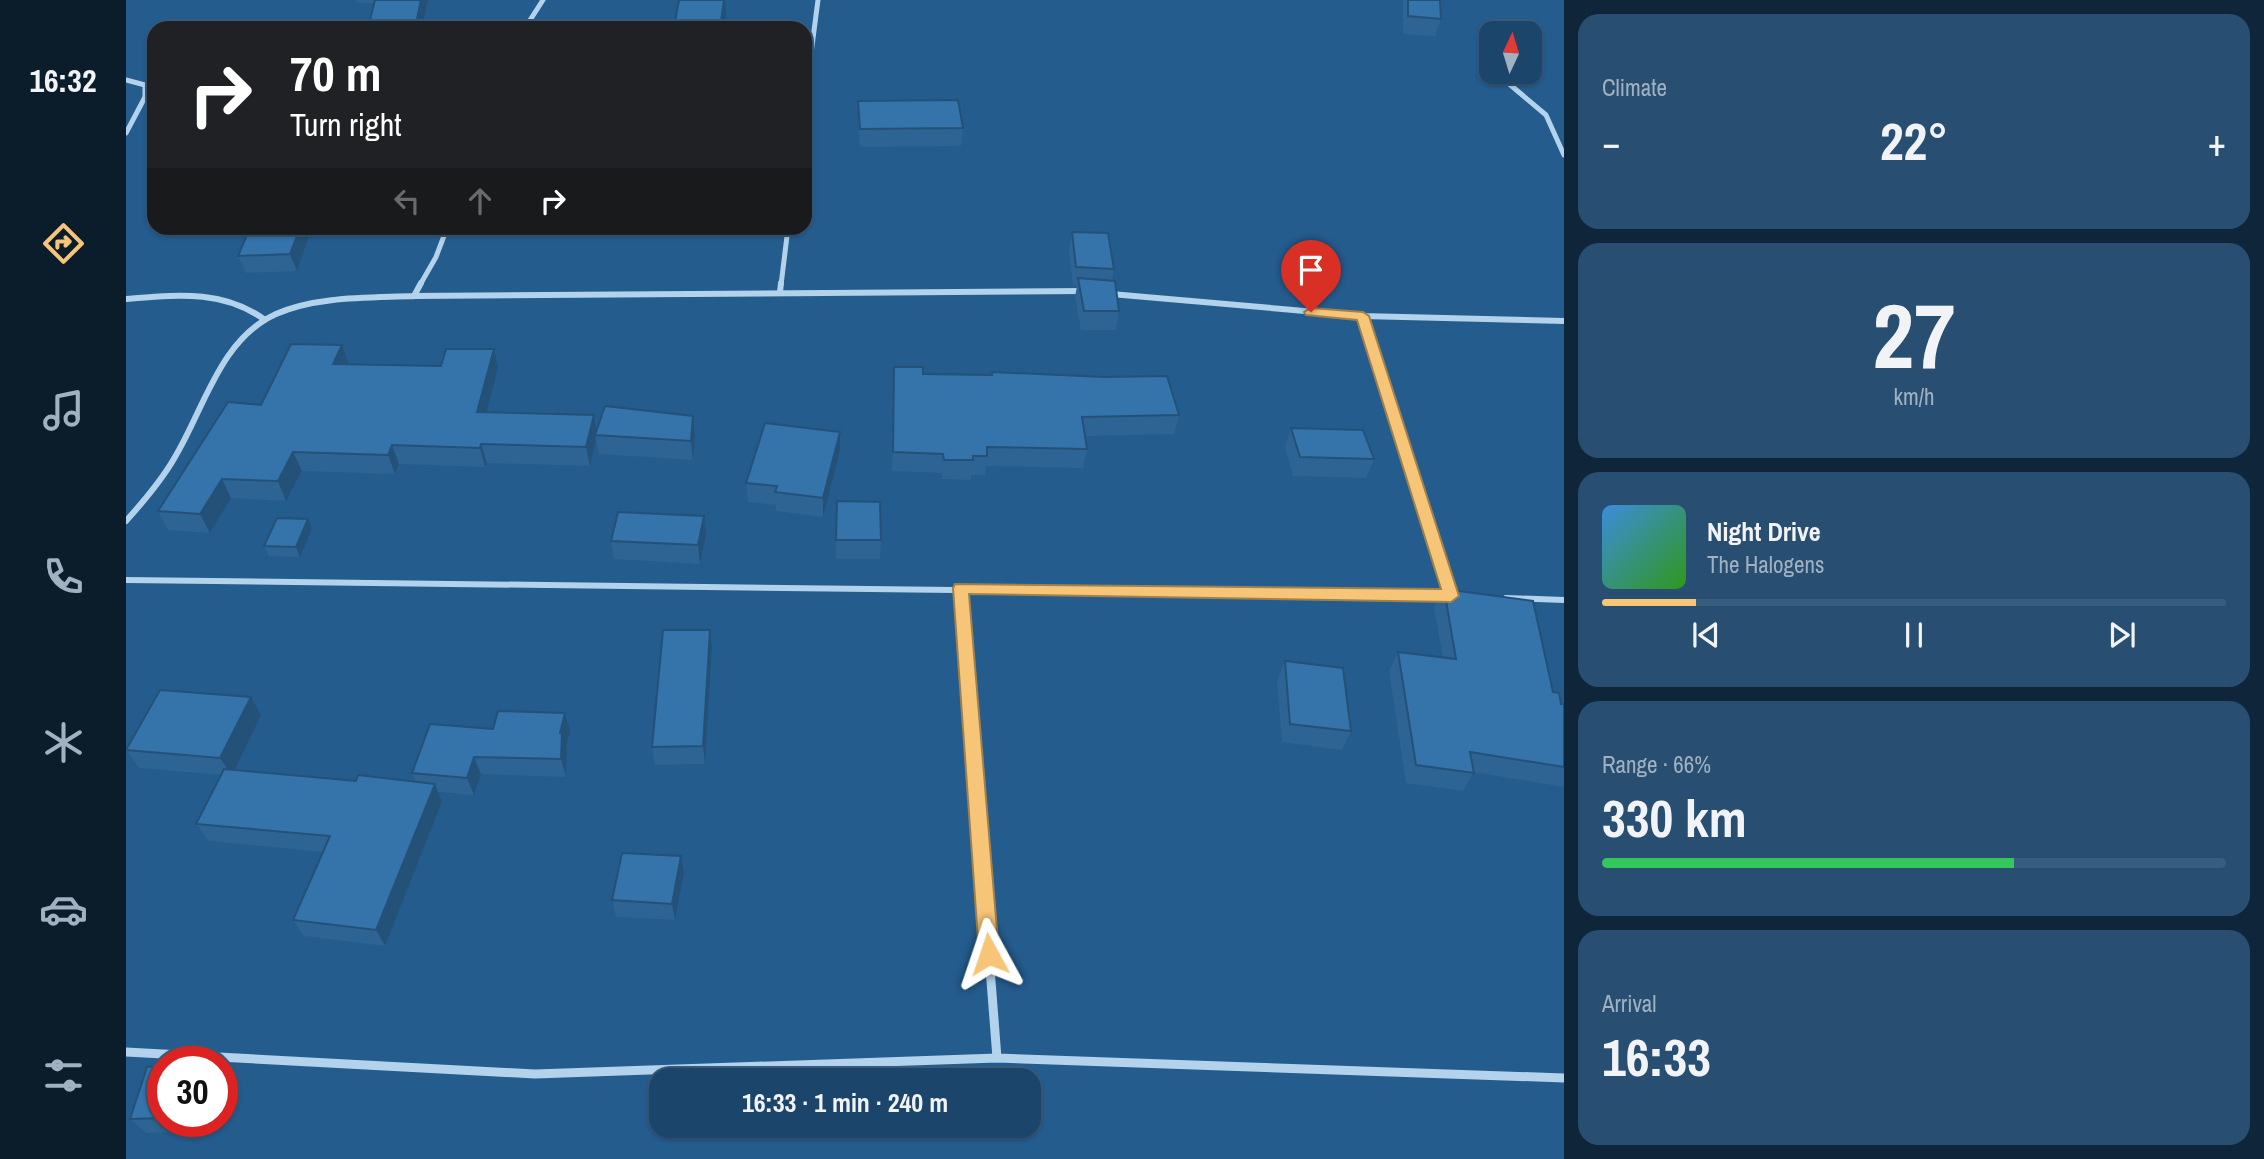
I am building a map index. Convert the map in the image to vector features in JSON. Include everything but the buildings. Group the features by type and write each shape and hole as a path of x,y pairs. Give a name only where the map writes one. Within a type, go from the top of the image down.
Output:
{"street":[{"path":"530,21 543,0"},
{"path":"812,46 818,0"},
{"path":"126,80 145,85 145,97 126,133"},
{"path":"1511,84 1545,111 1558,133 1564,155"},
{"path":"414,296 436,257 444,235"},
{"path":"780,292 787,235"},
{"path":"126,521 174,459 217,373 237,345 265,320 305,306 351,299 414,296 1093,292"},
{"path":"1106,293 1363,316 1564,321"},
{"path":"126,299 222,296 251,307 265,320"},
{"path":"1363,316 1451,596"},
{"path":"126,580 1464,596"},
{"path":"961,588 997,1058"},
{"path":"1501,598 1564,600"},
{"path":"126,1052 535,1074 997,1058 1564,1078"}],"route":[{"path":"989,954 961,588 1451,596 1363,316 1311,312"}]}
